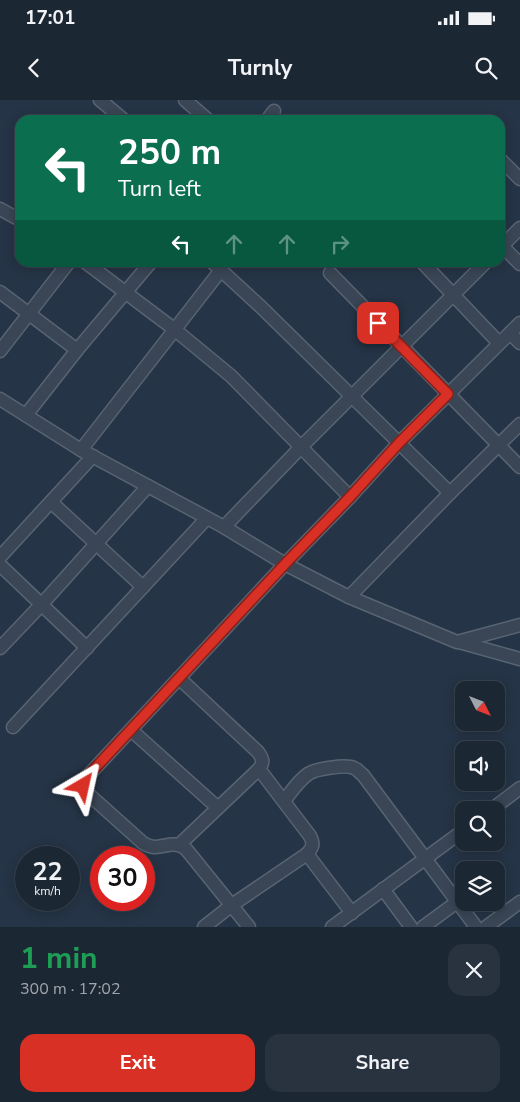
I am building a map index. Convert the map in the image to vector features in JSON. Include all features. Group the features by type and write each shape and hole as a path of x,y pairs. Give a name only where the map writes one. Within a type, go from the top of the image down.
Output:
{"street":[{"path":"100,100 118,115"},
{"path":"185,100 202,115"},
{"path":"505,164 520,179"},
{"path":"0,209 15,217"},
{"path":"505,242 520,228"},
{"path":"505,250 520,264"},
{"path":"0,351 65,267"},
{"path":"92,267 174,329 231,376 302,446 350,497"},
{"path":"26,415 77,350 147,267"},
{"path":"81,450 174,329 216,267"},
{"path":"218,267 262,307 450,493"},
{"path":"427,267 499,343"},
{"path":"224,527 302,446 481,267"},
{"path":"330,273 520,467"},
{"path":"0,292 77,350"},
{"path":"179,678 258,752 262,758 262,764 180,844 150,847 143,843 85,790 83,786 84,780 285,564 350,497 399,443 520,322"},
{"path":"510,333 520,343"},
{"path":"0,399 81,450 224,527 285,564 349,597 457,642 520,659"},
{"path":"349,597 520,424"},
{"path":"0,557 93,456"},
{"path":"0,648 148,486"},
{"path":"51,502 143,587"},
{"path":"13,727 207,518"},
{"path":"0,565 87,648"},
{"path":"457,642 520,625"},
{"path":"131,730 217,807"},
{"path":"284,802 300,781 309,773 337,767 349,766 355,768 363,775 455,899"},
{"path":"204,927 232,905 307,854 312,848 313,842 259,769"},
{"path":"502,801 520,788"},
{"path":"339,925 352,913 455,837"},
{"path":"180,844 249,927"},
{"path":"307,854 352,913"},
{"path":"383,890 410,927"},
{"path":"486,927 520,902"},
{"path":"423,927 455,903"},
{"path":"464,911 476,927"}],"route":[{"path":"83,786 84,780 285,564 448,394 378,323"}]}
